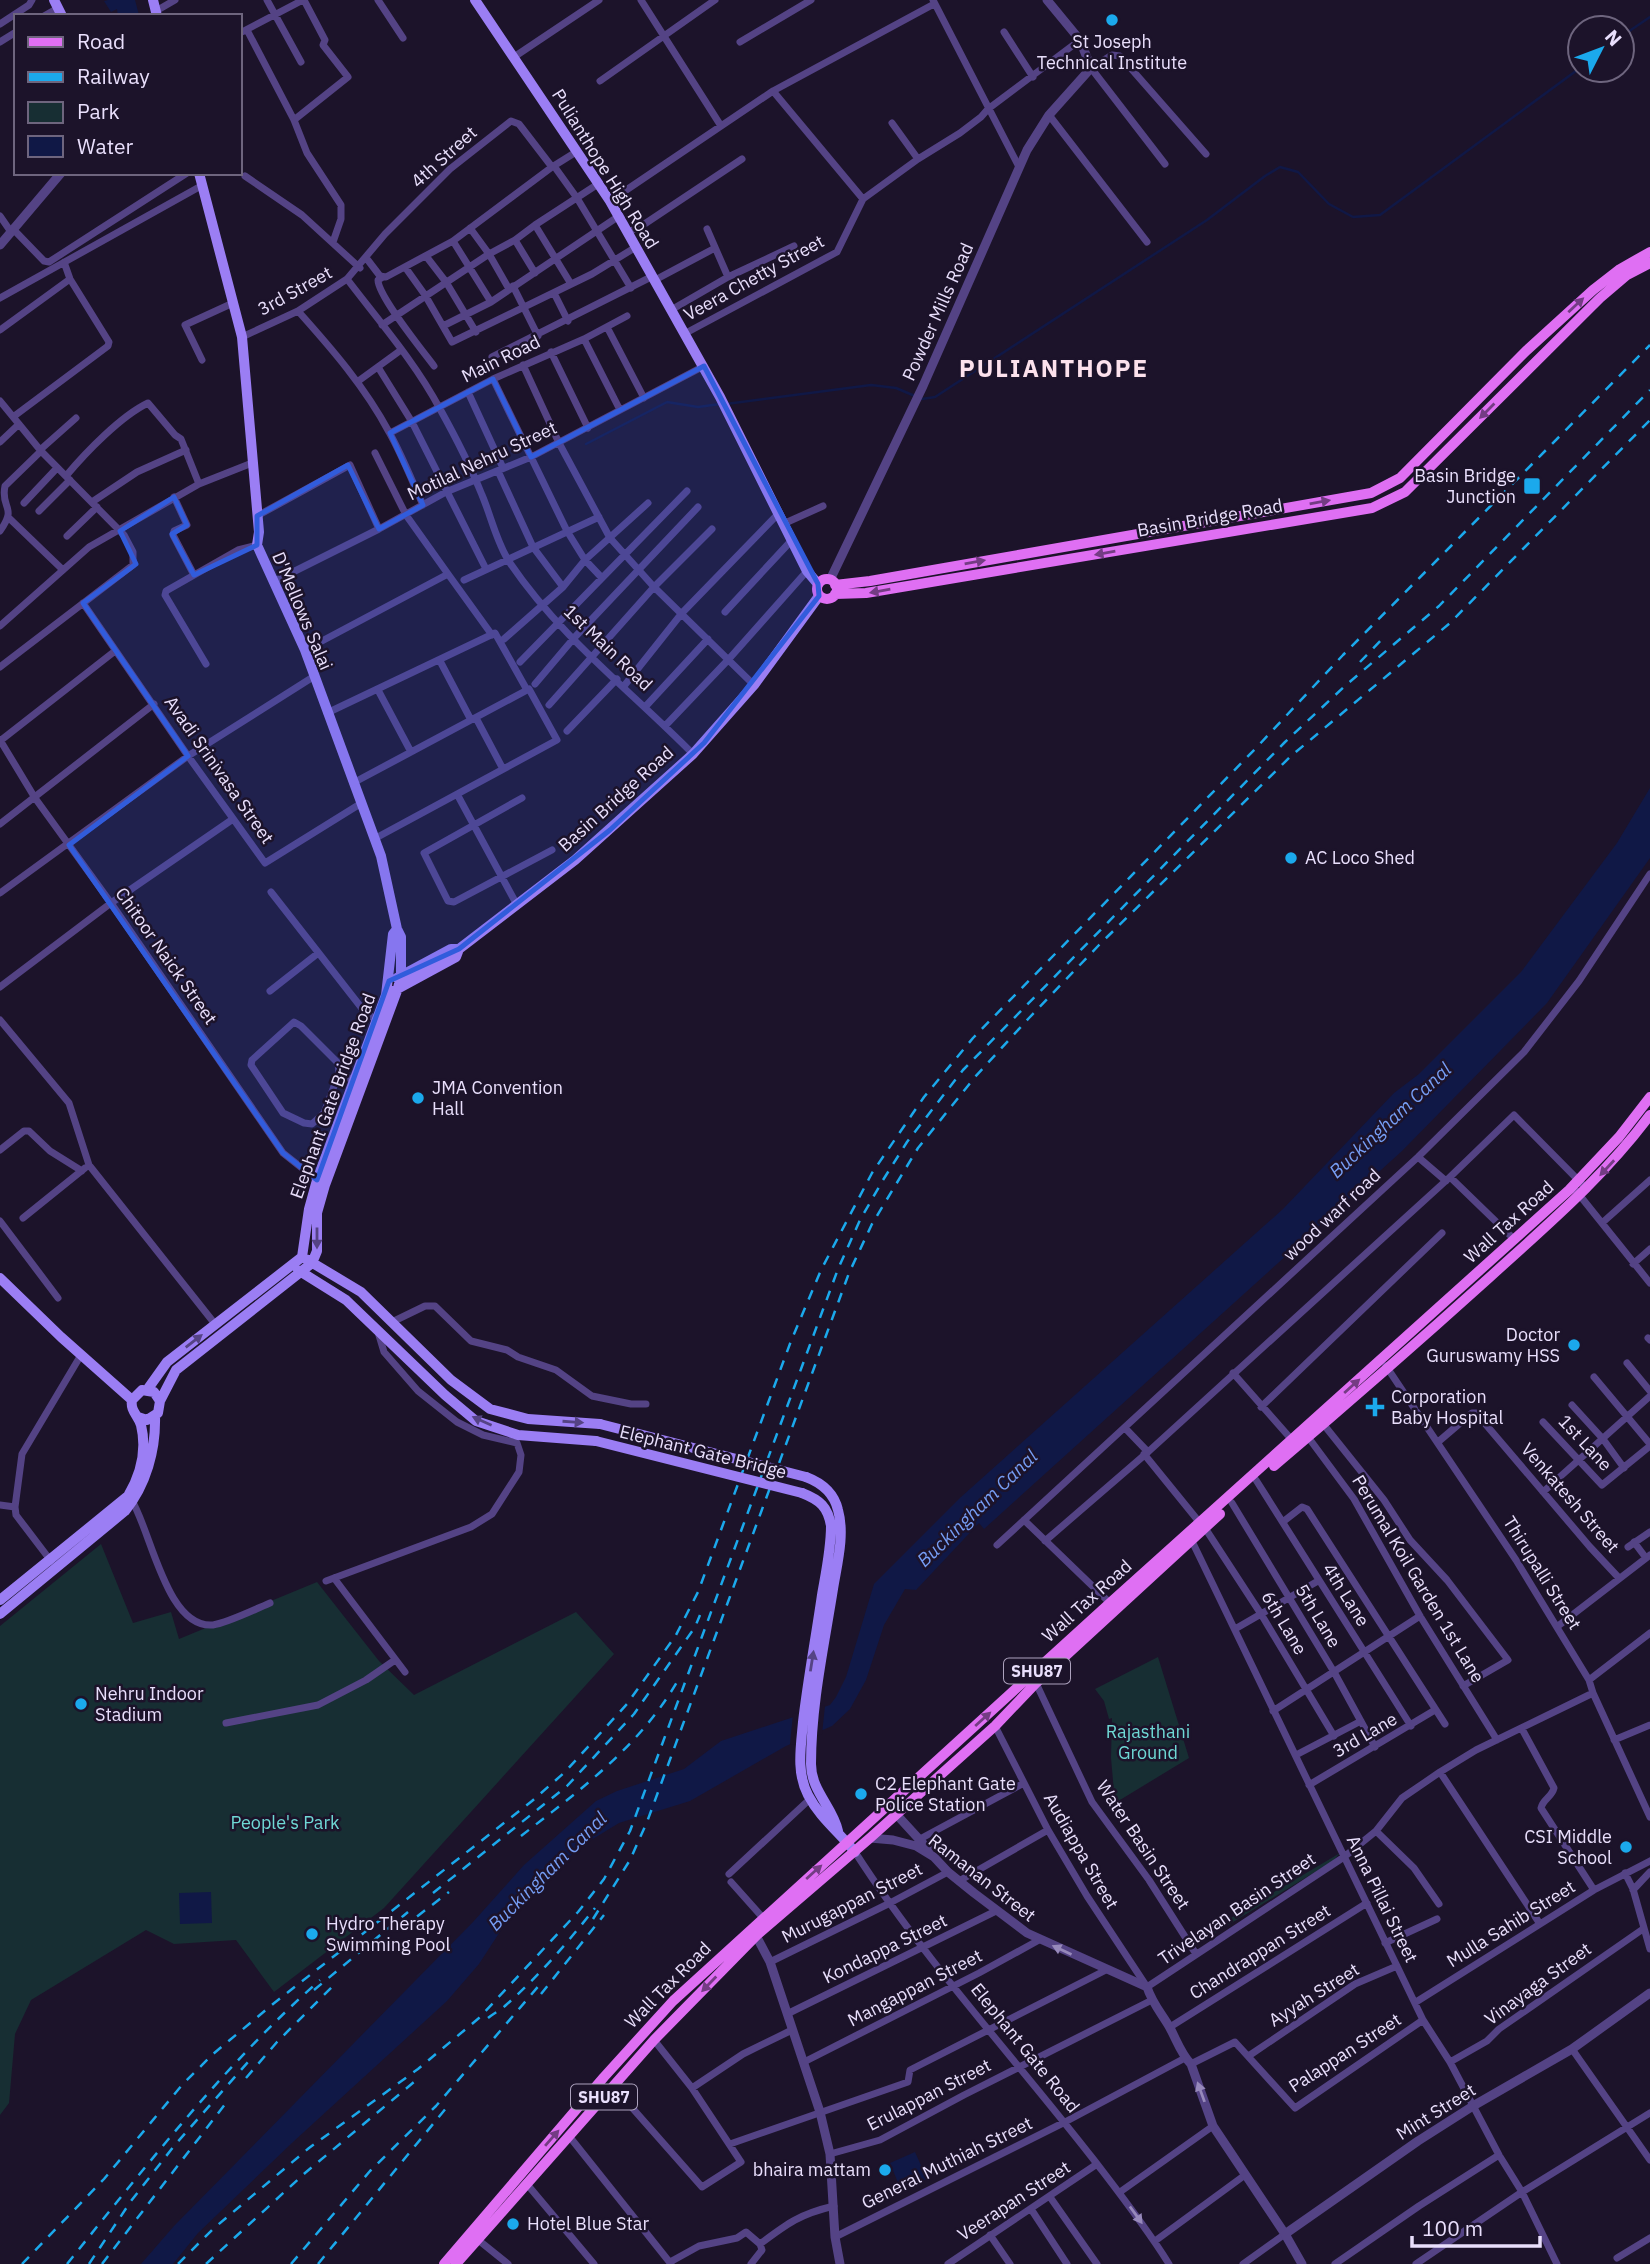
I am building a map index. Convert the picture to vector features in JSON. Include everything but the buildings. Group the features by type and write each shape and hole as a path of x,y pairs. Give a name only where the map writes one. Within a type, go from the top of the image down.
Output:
{"main road":[{"name":"Pulianthope High Road","path":"475,0 619,216 704,366 791,541 819,590"},
{"name":"D'Mellows Salai","path":"199,175 242,337 257,544 305,650 381,856 401,937 401,975"},
{"name":"Basin Bridge Road","path":"833,586 1371,493 1400,478 1526,351 1593,290 1620,269 1650,252"},
{"name":"Basin Bridge Road","path":"833,586 866,593 1372,508 1405,492 1600,298 1628,275 1650,263"},
{"path":"824,580 833,586 828,599 819,590 824,580"},
{"name":"Basin Bridge Road","path":"386,995 394,985 456,957 459,950 584,853 693,754 754,685 819,590"},
{"name":"D'Mellows Salai","path":"394,985 393,934 397,929"},
{"path":"138,1417 147,1419 155,1416 176,1370 298,1275 307,1260 317,1251 317,1213 325,1185 394,985 401,975 451,949 459,950"},
{"name":"Elephant Gate Bridge Road","path":"307,1260 309,1209 317,1181 355,1081 381,1024 386,995"},
{"name":"Wall Tax Road","path":"1203,1525 1324,1425 1515,1240 1580,1188 1650,1097"},
{"name":"Wall Tax Road","path":"456,2264 654,2040 754,1932 763,1918 1034,1679 1292,1440 1385,1365 1628,1144 1650,1115"},
{"path":"147,1390 167,1362 290,1266 307,1260"},
{"path":"307,1260 361,1292 392,1322"},
{"path":"290,1266 298,1275 346,1300 378,1331"},
{"path":"0,1278 132,1399"},
{"name":"Elephant Gate Bridge","path":"392,1322 451,1380 490,1409 528,1419 600,1424 806,1477 823,1485 836,1503 841,1524 810,1704"},
{"name":"Elephant Gate Bridge","path":"378,1331 476,1421 519,1435 596,1441 802,1493 822,1503 831,1526 810,1704"},
{"path":"0,1600 131,1499 143,1455 142,1427 132,1410 132,1399 138,1392 147,1390 154,1392 160,1401"},
{"path":"0,1614 125,1511 144,1479 156,1440 155,1416"},
{"name":"Wall Tax Road","path":"443,2264 673,2001 855,1852 995,1726 1034,1679 1110,1603 1190,1537"},
{"path":"810,1704 802,1779 810,1800 829,1827 838,1832 855,1852"},
{"path":"806,1758 814,1784 822,1802 836,1821 838,1832"}],"street":[{"path":"15,14 32,0"},
{"path":"155,9 175,0"},
{"path":"268,0 301,62"},
{"path":"294,120 348,77 323,45 325,40 303,0 244,31 294,120 307,153 341,207 341,219 333,242"},
{"path":"378,0 402,38"},
{"path":"514,57 599,0"},
{"path":"641,0 721,126"},
{"path":"600,81 715,0"},
{"path":"740,42 811,0"},
{"path":"1047,0 1080,40 1091,68 1165,164"},
{"path":"610,201 773,91 933,2 1019,167"},
{"path":"1004,32 1033,77"},
{"name":"Veera Chetty Street","path":"684,334 837,252 863,199 918,159 960,133 1080,40"},
{"path":"1091,68 1112,55 1120,56 1206,154"},
{"name":"Powder Mills Road","path":"833,586 1019,167 1049,115 1091,68"},
{"path":"773,91 863,199"},
{"path":"1049,115 1147,242"},
{"name":"4th Street","path":"359,268 386,234 450,169 511,121 519,124 553,167"},
{"path":"892,123 918,159"},
{"path":"434,366 377,285 378,280 453,241 576,152"},
{"path":"628,232 640,227 742,159"},
{"path":"553,167 577,198 631,288"},
{"path":"0,245 59,175"},
{"path":"0,215 12,231 48,262 184,175"},
{"path":"245,176 302,215 359,268"},
{"path":"382,325 598,184"},
{"path":"0,298 201,186"},
{"path":"443,326 491,302 619,216"},
{"path":"535,225 571,284"},
{"path":"470,228 511,287 538,336"},
{"path":"707,229 728,277"},
{"path":"515,240 534,273"},
{"path":"453,241 491,302"},
{"path":"671,310 728,277 794,246"},
{"path":"405,267 452,342 554,293 636,247"},
{"path":"492,357 715,248"},
{"path":"426,256 446,282 476,332"},
{"path":"367,258 383,277"},
{"path":"13,416 109,344 70,279 64,262"},
{"name":"3rd Street","path":"242,337 299,311 348,279 359,268"},
{"path":"0,330 70,279"},
{"path":"348,279 440,408"},
{"path":"554,293 568,321"},
{"path":"202,360 185,326 233,303"},
{"path":"299,311 357,382 390,433 423,505"},
{"name":"Main Road","path":"390,433 493,379 584,339 627,316"},
{"path":"607,327 644,398"},
{"path":"584,339 620,410"},
{"path":"357,382 401,351"},
{"path":"551,352 588,428"},
{"path":"523,365 559,443 610,538 654,587 754,685"},
{"name":"Motilal Nehru Street","path":"273,582 446,492 559,443 704,366"},
{"path":"377,367 412,422 486,569"},
{"path":"493,379 567,531 585,560 602,578"},
{"path":"468,392 533,547 563,587"},
{"path":"0,401 40,450 120,531 134,558 133,565 0,667"},
{"path":"39,512 92,447 146,403 150,404 181,439 199,484"},
{"name":"1st Main Road","path":"440,408 476,481 508,560 541,606 559,622 591,659 617,679 693,754"},
{"path":"0,531 9,518 9,507 3,494 5,486 76,418"},
{"path":"0,442 18,425"},
{"path":"67,536 94,505 137,471 186,450"},
{"path":"375,453 406,515 492,635"},
{"path":"0,626 89,547 199,484 252,463"},
{"path":"257,516 349,465 379,529"},
{"path":"24,503 57,468"},
{"path":"520,662 687,491"},
{"path":"174,497 187,525 174,531 173,536 194,575"},
{"path":"504,639 563,587 585,560 648,503"},
{"path":"783,524 823,506"},
{"path":"535,684 698,507"},
{"path":"624,686 682,613 778,514"},
{"path":"464,580 599,517"},
{"path":"9,518 63,570"},
{"path":"549,705 654,587 712,529"},
{"path":"725,612 791,541"},
{"path":"206,664 165,594 167,590 238,550 257,544"},
{"path":"665,726 807,571"},
{"path":"305,650 448,574"},
{"name":"Avadi Srinivasa Street","path":"83,603 265,863 360,804"},
{"path":"327,713 495,633 527,691"},
{"path":"645,707 709,639"},
{"path":"0,740 116,651"},
{"path":"440,661 503,769"},
{"path":"0,893 188,756 313,677"},
{"path":"567,731 617,679"},
{"path":"353,783 529,689 557,740 374,839"},
{"path":"379,690 411,752"},
{"path":"0,824 154,704"},
{"name":"Chitoor Naick Street","path":"0,740 35,798 111,903 283,1153 317,1181"},
{"path":"457,794 517,905"},
{"path":"522,798 426,850 424,857 451,903 552,850"},
{"path":"0,987 111,903 233,819"},
{"name":"wood warf road","path":"997,1545 1418,1157 1524,1052 1578,981 1650,874"},
{"path":"271,892 364,1011 381,1024"},
{"path":"270,991 317,954"},
{"path":"0,1020 69,1103 85,1168"},
{"path":"294,1022 302,1026 338,1063 339,1073 324,1113 312,1124 284,1114 251,1065 252,1060 294,1022"},
{"path":"339,1073 355,1081"},
{"path":"1045,1541 1448,1179 1514,1115 1580,1188 1602,1223 1650,1283"},
{"path":"0,1150 24,1131 29,1131 50,1152 85,1168 215,1324"},
{"path":"1418,1157 1448,1179 1515,1240"},
{"path":"23,1218 85,1168"},
{"path":"1602,1223 1650,1180"},
{"path":"0,1221 58,1298"},
{"path":"1261,1407 1442,1233"},
{"path":"1633,1264 1650,1249"},
{"path":"392,1322 425,1306 435,1307 471,1341 507,1350 518,1357 556,1370 592,1396 631,1404 646,1404"},
{"path":"378,1331 384,1352 418,1391 457,1422 482,1435 517,1443 521,1454 519,1472 492,1514 471,1527 330,1580 405,1672"},
{"path":"51,1561 16,1514 22,1454 81,1355"},
{"path":"1543,1492 1628,1417 1650,1393 1627,1363"},
{"name":"Thirupalli Street","path":"1385,1365 1558,1626 1589,1680 1650,1817"},
{"path":"1233,1373 1292,1440"},
{"path":"1572,1405 1603,1439 1624,1468 1650,1445 1594,1377"},
{"name":"Venkatesh Street","path":"1438,1442 1474,1412 1619,1577"},
{"name":"1st Lane","path":"1543,1422 1600,1484 1604,1485 1624,1468"},
{"path":"1324,1425 1384,1500 1410,1540 1447,1580 1508,1660 1463,1686"},
{"name":"6th Lane","path":"1125,1428 1203,1525 1261,1614 1334,1736"},
{"name":"Perumal Koil Garden 1st Lane","path":"1308,1437 1353,1499 1420,1616 1497,1740"},
{"name":"4th Lane","path":"1256,1480 1411,1726"},
{"path":"131,1499 143,1520 155,1558 182,1612 196,1622 214,1625 270,1604"},
{"name":"5th Lane","path":"1231,1503 1334,1672 1375,1747"},
{"path":"0,1505 15,1507"},
{"path":"1284,1521 1303,1507 1307,1509 1445,1724"},
{"path":"1024,1520 1110,1603"},
{"path":"1558,1626 1648,1557 1631,1544 1650,1532"},
{"name":"Anna Pillai Street","path":"1190,1537 1423,2020 1450,2062 1499,2155 1522,2192 1557,2264"},
{"path":"1235,1629 1318,1581"},
{"path":"1273,1711 1420,1616"},
{"path":"1589,1680 1650,1633"},
{"path":"226,1723 318,1705 366,1680 396,1660"},
{"name":"Water Basin Street","path":"1034,1679 1093,1802 1149,1880 1196,1954"},
{"name":"Trivelayan Basin Street","path":"1147,1987 1344,1857 1376,1831 1402,1798 1440,1772 1497,1740 1593,1693"},
{"name":"3rd Lane","path":"1309,1785 1436,1710"},
{"path":"1296,1755 1361,1721"},
{"path":"1614,1740 1650,1725"},
{"name":"Audiappa Street","path":"995,1726 1048,1830 1087,1896 1147,1987"},
{"path":"1522,1729 1554,1788 1553,1794 1542,1803 1541,1808 1594,1890"},
{"path":"1440,1772 1540,1924"},
{"path":"919,1839 1024,1783"},
{"path":"1639,1795 1650,1791"},
{"path":"763,1918 730,1878 810,1800"},
{"path":"896,1814 934,1857"},
{"path":"959,1881 1048,1830"},
{"path":"1376,1831 1414,1868 1439,1904"},
{"name":"Ramanan Street","path":"870,1838 905,1842 934,1857 948,1872 996,1911 1039,1940 1147,1987"},
{"name":"Elephant Gate Road","path":"855,1852 888,1904 1065,2122 1155,2241 1169,2264"},
{"name":"Mulla Sahib Street","path":"1416,2002 1594,1890 1650,1861"},
{"name":"Murugappan Street","path":"770,1962 948,1872"},
{"path":"1633,1890 1650,1872"},
{"path":"1625,1873 1633,1890 1650,1949"},
{"name":"Chandrappan Street","path":"1170,2027 1367,1903"},
{"name":"Kondappa Street","path":"787,2014 996,1911"},
{"path":"1385,1943 1437,1919"},
{"name":"Vinayaga Street","path":"1450,2062 1487,2041 1499,2029 1643,1929"},
{"path":"754,1932 770,1962 820,2112 830,2154 835,2237 840,2264"},
{"name":"Mangappan Street","path":"804,2062 1039,1940"},
{"name":"Ayyah Street","path":"1250,2055 1355,1984 1397,1966"},
{"path":"730,2144 908,2082 910,2070 1107,1970"},
{"path":"1147,1987 1188,2061 1213,2126 1302,2264"},
{"name":"Mint Street","path":"1243,2264 1380,2167 1472,2106 1572,2049 1650,1993"},
{"name":"Erulappan Street","path":"830,2154 880,2140 1152,2000"},
{"name":"Palappan Street","path":"1250,2055 1296,2109 1423,2020"},
{"path":"692,2088 743,2054 792,2030"},
{"path":"612,2089 704,2187 741,2161 692,2088 654,2040"},
{"path":"1188,2061 1233,2042 1250,2055"},
{"path":"1572,2049 1650,2160"},
{"name":"General Muthiah Street","path":"835,2237 1188,2061"},
{"path":"1416,2264 1522,2192 1650,2113"},
{"path":"1119,2192 1213,2126"},
{"path":"569,2136 670,2263 699,2246 737,2238 746,2232 760,2244 762,2250 751,2264"},
{"path":"1335,2264 1499,2155"},
{"name":"Veerapan Street","path":"948,2264 1097,2164"},
{"path":"1155,2241 1244,2175"},
{"path":"526,2183 594,2264"},
{"path":"1050,2197 1097,2264"},
{"path":"760,2244 808,2212 834,2206"},
{"path":"1031,2209 1067,2264"},
{"path":"990,2235 1010,2264"},
{"path":"1617,2258 1650,2238"},
{"path":"477,2239 508,2264"}],"highlighted area":[{"path":"704,366 818,584 819,596 704,743 610,830 459,949 389,981 317,1180 283,1153 69,845 188,756 83,603 136,564 120,531 174,497 187,525 172,534 194,575 257,545 257,516 348,465 379,529 423,505 390,433 493,379 531,457"}],"green space":[{"name":"People's Park","path":"101,1544 133,1623 171,1612 179,1639 317,1582 379,1661 414,1695 576,1612 614,1654 384,1908 274,1992 236,1940 174,1944 146,1930 31,2000 15,2034 9,2103 0,2115 0,1626"},
{"name":"Rajasthani Ground","path":"1158,1657 1189,1758 1115,1803 1111,1758 1112,1718 1109,1719 1104,1701 1095,1689"},
{"path":"1340,1853 1333,1861 1215,1933 1212,1929"}],"water":[{"path":"135,0 139,14 118,14 117,9 111,12 104,1"},
{"name":"Buckingham Canal","path":"1650,788 1650,858 1547,1003 1402,1151 984,1529 979,1523 916,1590 905,1589 884,1625 866,1680 850,1709 832,1726 786,1746 690,1801 619,1823 578,1848 503,1927 479,1964 447,2001 198,2233 173,2264 141,2264 174,2226 473,1922 524,1865 596,1801 617,1791 684,1769 721,1741 830,1705 846,1677 874,1584 961,1497 1283,1209 1394,1093 1419,1074 1521,972 1617,843"},
{"path":"211,1892 212,1923 180,1924 179,1893"},
{"path":"915,2152 927,2179 901,2190 890,2163"}],"pier":[{"path":"818,1705 825,1706 822,1734 798,1745 790,1744 793,1714"}],"waterway":[{"path":"1636,26 1650,17"},
{"path":"726,404 871,385 896,388 922,399 935,397 1207,220 1280,167 1298,172 1329,204 1353,217 1380,215 1566,78"},
{"path":"586,444 667,402 698,407 720,404"}],"railway":[{"path":"22,2264 104,2179 182,2085 213,2054 532,1801 565,1772 627,1704 676,1635 698,1592 791,1341 821,1270 872,1173 924,1097 973,1038 1343,655 1650,345"},
{"path":"178,2264 213,2229 309,2148 418,2069 479,2018 578,1912 604,1879 630,1831 838,1269 860,1220 883,1180 907,1142 963,1070 1285,742 1346,685 1439,606 1650,390"},
{"path":"593,1919 630,1860 647,1822 849,1273 872,1224 918,1148 975,1077 1099,945 1291,756 1450,623 1650,420"},
{"path":"1360,662 1384,637"},
{"path":"433,1893 567,1786 634,1714 695,1627 700,1615"},
{"path":"521,1836 586,1785 626,1747 645,1727 677,1682"},
{"path":"402,1928 449,1892"},
{"path":"488,2018 530,1982 595,1908"},
{"path":"314,1990 408,1912"},
{"path":"541,1994 604,1915"},
{"path":"67,2264 219,2081 251,2046 320,1980"},
{"path":"291,2264 370,2171 436,2106 542,1982"},
{"path":"246,2078 277,2042 332,1987"},
{"path":"89,2264 131,2201 174,2146 248,2062"},
{"path":"206,2264 305,2173 414,2082"},
{"path":"102,2264 226,2103"},
{"path":"318,2264 447,2107"}],"place":[{"name":"St Joseph Technical Institute","path":"1112,20"},
{"name":"Basin Bridge Junction","path":"1532,486"},
{"name":"AC Loco Shed","path":"1291,858"},
{"name":"JMA Convention Hall","path":"418,1098"},
{"name":"Doctor Guruswamy HSS","path":"1574,1345"},
{"name":"Corporation Baby Hospital","path":"1375,1407"},
{"name":"Nehru Indoor Stadium","path":"81,1704"},
{"name":"C2 Elephant Gate Police Station","path":"861,1794"},
{"name":"CSI Middle School","path":"1626,1847"},
{"name":"Hydro Therapy Swimming Pool","path":"312,1934"},
{"name":"bhaira mattam","path":"885,2170"},
{"name":"Hotel Blue Star","path":"513,2224"}],"district":[{"name":"PULIANTHOPE","path":"1054,369"}]}
